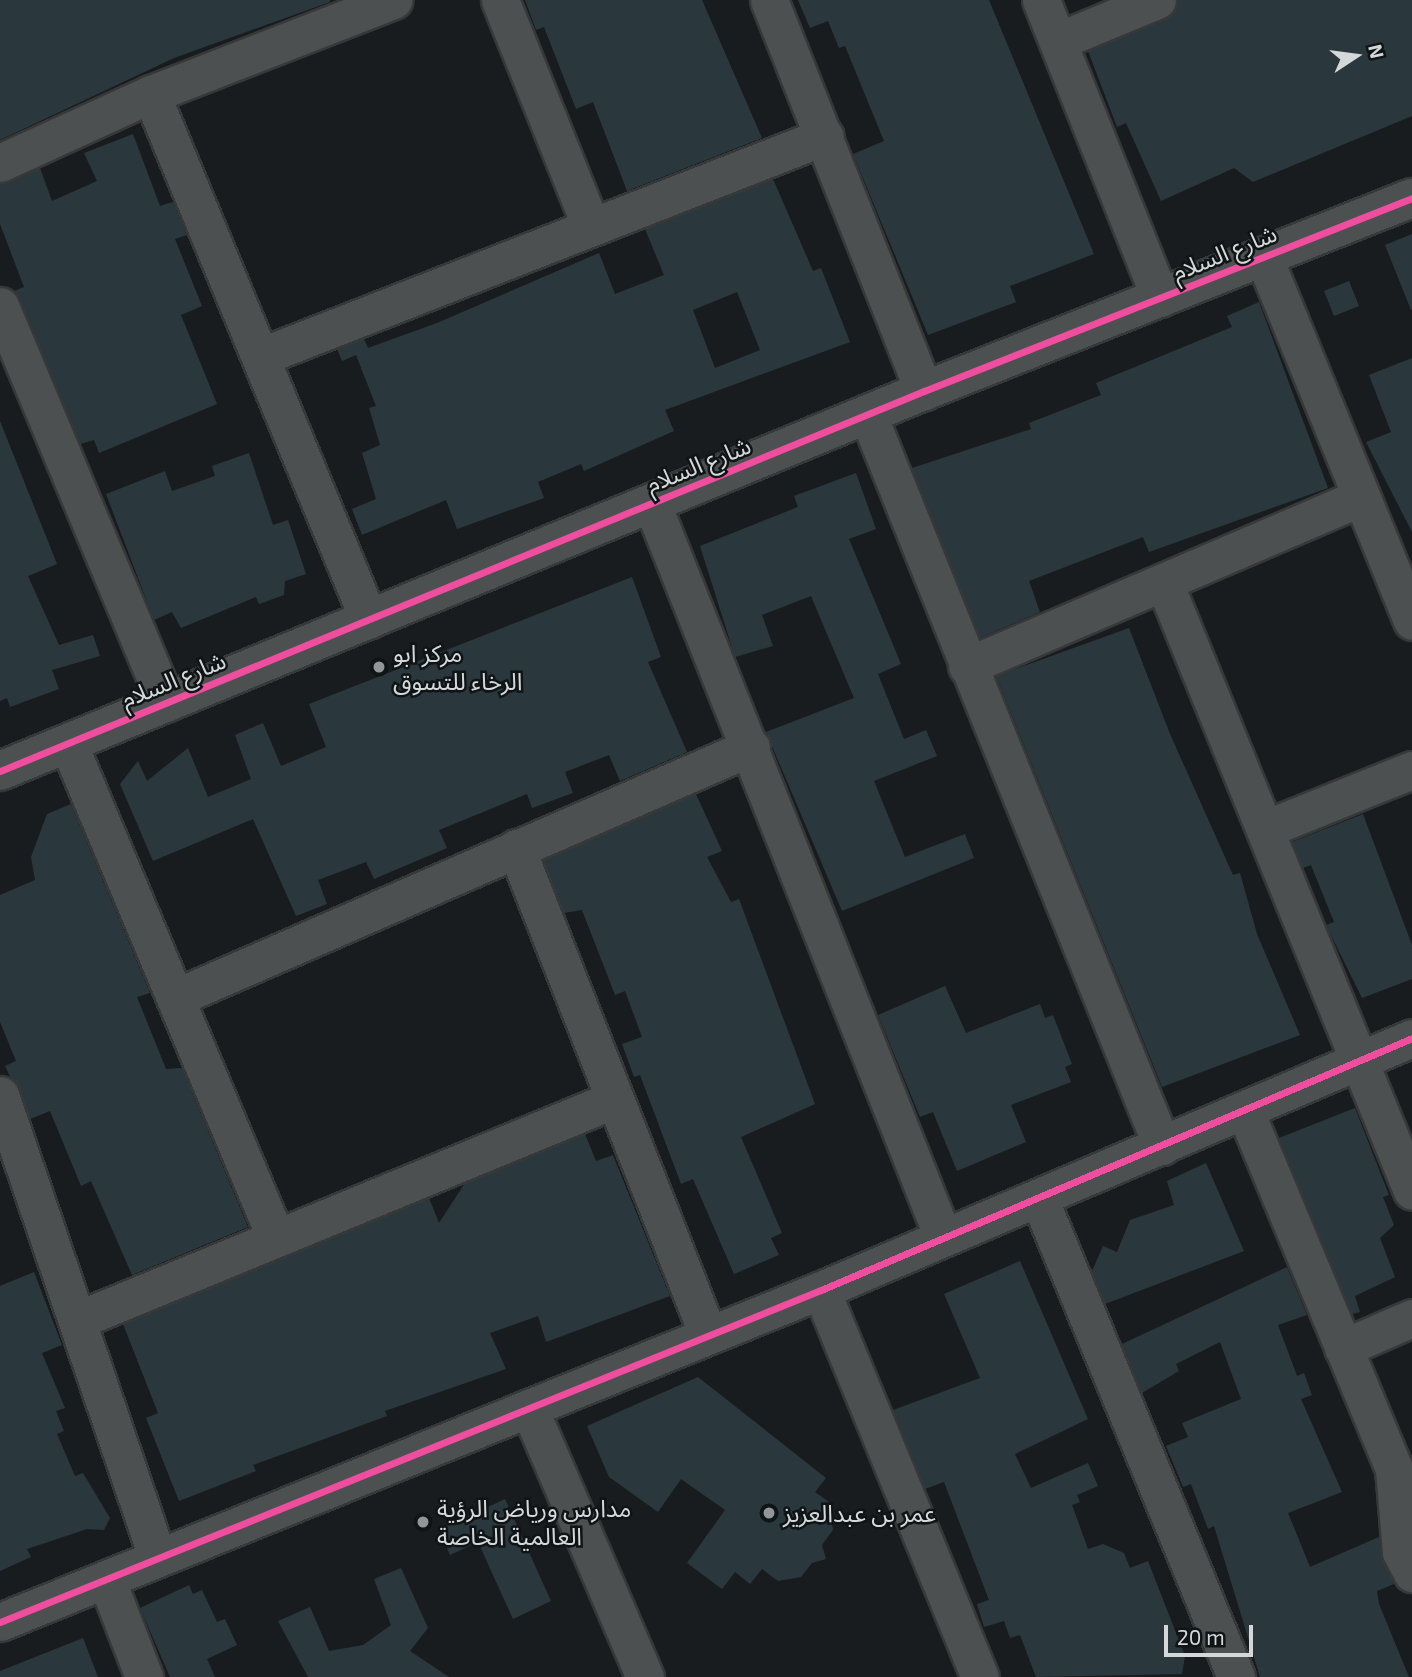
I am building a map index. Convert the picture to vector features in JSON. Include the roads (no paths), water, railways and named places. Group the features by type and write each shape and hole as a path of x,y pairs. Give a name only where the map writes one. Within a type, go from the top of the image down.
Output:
{"street":[{"path":"0,163 151,94 393,0"},
{"path":"500,0 590,224"},
{"path":"769,0 924,391"},
{"path":"1041,0 1160,298"},
{"path":"1058,41 1157,0"},
{"path":"151,94 369,620"},
{"path":"261,356 590,224 825,136"},
{"name":"شارع السلام","path":"0,771 924,391 1412,198"},
{"path":"1264,258 1412,621"},
{"path":"0,306 166,703"},
{"path":"868,415 1162,1146"},
{"path":"967,666 1165,585 1361,497"},
{"path":"652,504 751,747 943,1237"},
{"path":"1165,585 1412,1191"},
{"path":"68,743 177,997 275,1236"},
{"path":"177,997 751,747"},
{"path":"1265,829 1412,770"},
{"path":"516,848 708,1335"},
{"path":"0,1622 107,1581 158,1556 821,1290 1412,1038"},
{"path":"0,1095 80,1319 158,1556"},
{"path":"80,1319 275,1236 615,1098"},
{"path":"1245,1111 1343,1348 1403,1465 1401,1552 1412,1573"},
{"path":"1039,1198 1236,1677"},
{"path":"821,1290 980,1677"},
{"path":"1343,1348 1412,1318"},
{"path":"529,1408 645,1677"},
{"path":"107,1581 144,1677"}],"place":[{"name":"مركز ابو الرخاء للتسوق","path":"379,667"},
{"name":"عمر بن عبدالعزيز","path":"769,1513"},
{"name":"مدارس ورياض الرؤية العالمية الخاصة","path":"423,1522"}]}
